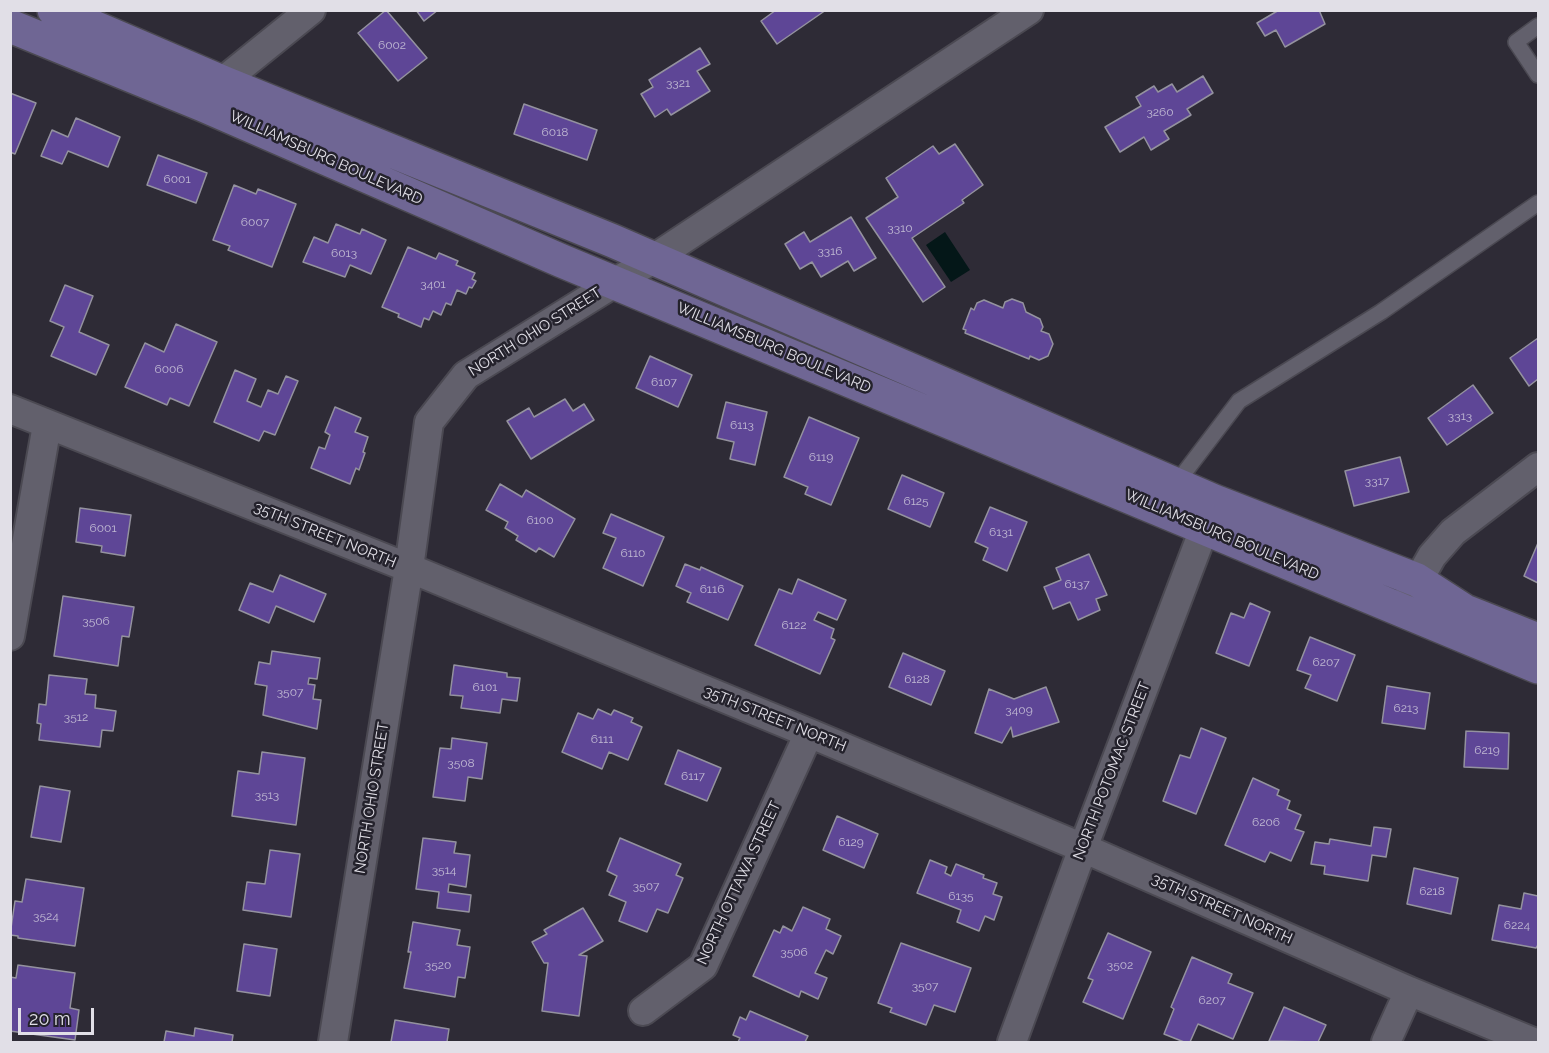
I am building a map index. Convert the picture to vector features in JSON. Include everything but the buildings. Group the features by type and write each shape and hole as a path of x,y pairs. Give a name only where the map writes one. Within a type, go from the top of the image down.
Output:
{"main road":[{"name":"WILLIAMSBURG BOULEVARD","path":"54,10 213,93 562,261 1170,497"},
{"name":"WILLIAMSBURG BOULEVARD","path":"10,26 213,93 653,259 1210,514 1402,610 1539,667"},
{"name":"WILLIAMSBURG BOULEVARD","path":"1210,514 1416,580 1466,611 1539,639"}],"street":[{"path":"213,93 310,10"},
{"name":"NORTH OHIO STREET","path":"333,1042 409,568 429,422 466,375 653,259 1029,10"},
{"name":"35TH STREET NORTH","path":"10,409 409,568 1083,848 1409,991 1472,1031 1533,1042"},
{"path":"10,636 47,425"},
{"path":"1402,610 1416,580 1436,550 1453,532 1539,467"},
{"name":"NORTH POTOMAC STREET","path":"1012,1042 1210,514"},
{"name":"NORTH OTTAWA STREET","path":"643,1011 703,966 809,733"},
{"path":"1386,1042 1409,991"}],"lane":[{"path":"1539,26 1516,42 1539,75"},
{"path":"1170,497 1239,401 1381,312 1539,203"}],"shaded area":[{"path":"945,232 970,270 951,282 926,245"}]}
